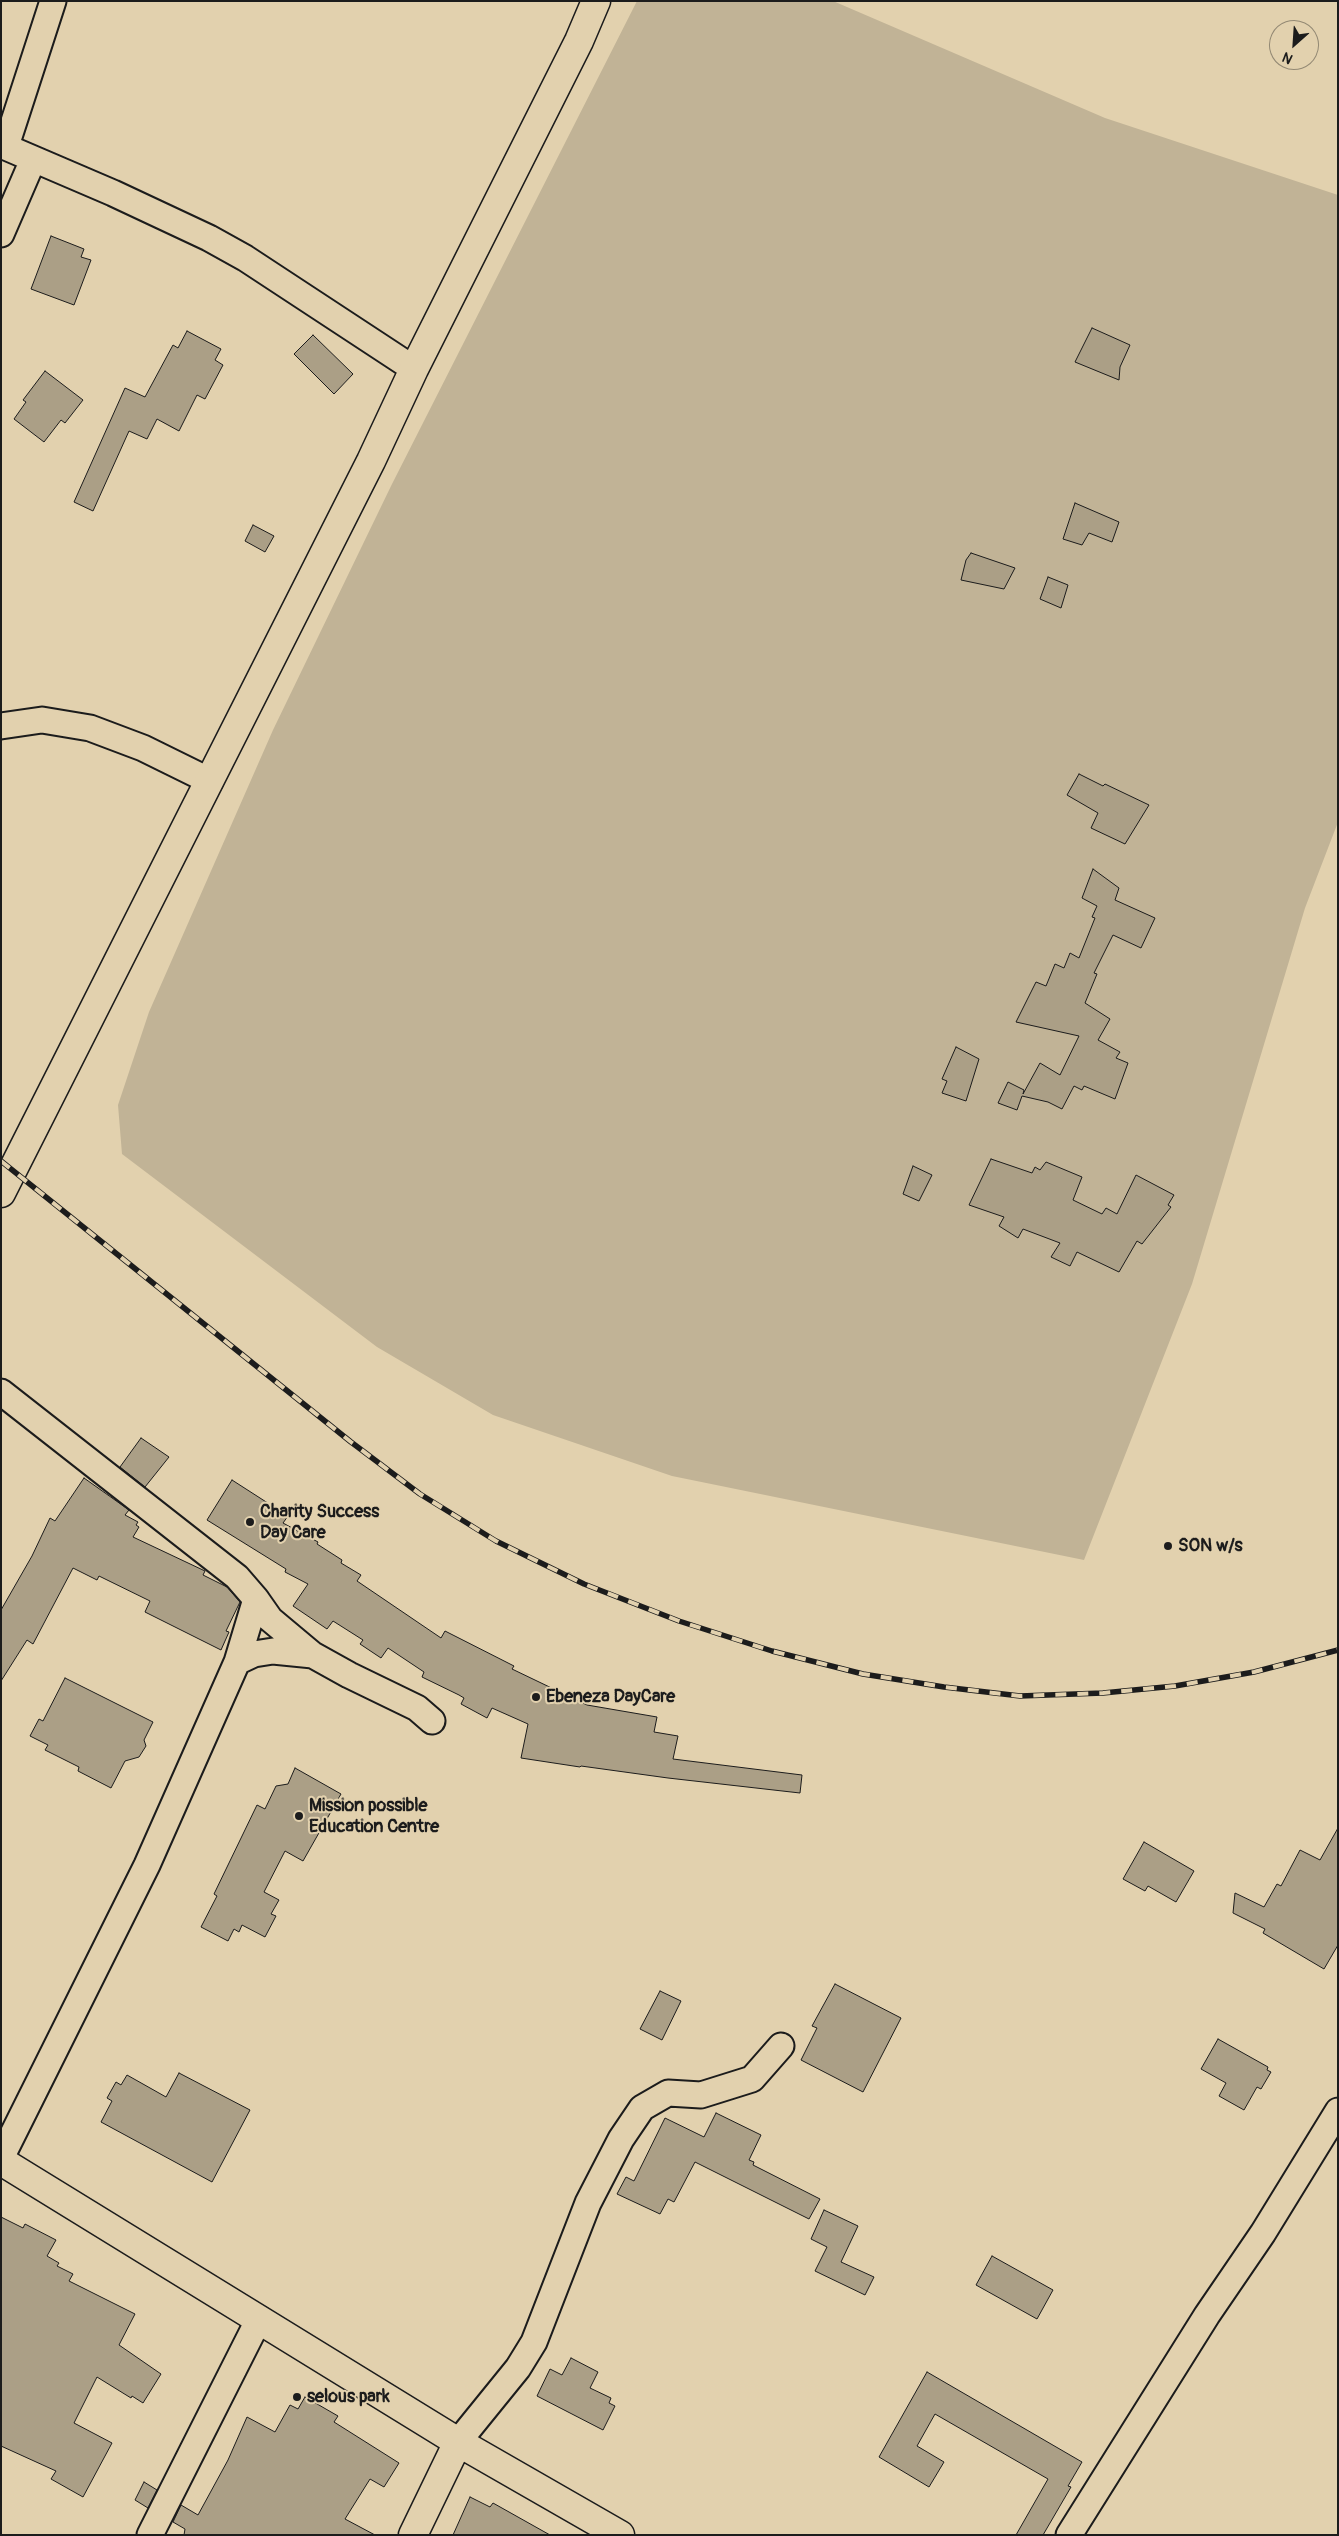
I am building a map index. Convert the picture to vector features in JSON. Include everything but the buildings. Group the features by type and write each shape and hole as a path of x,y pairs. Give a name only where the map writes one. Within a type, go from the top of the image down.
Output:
{"street":[{"path":"53,1 4,146 113,193 216,242 245,258 414,369"},
{"path":"1,1193 367,470 414,369 579,41 596,1"},
{"path":"1,234 33,160"},
{"path":"1,726 42,720 90,728 143,748 210,781"},
{"path":"1,1392 237,1577 270,1619 313,1655 417,1708 432,1722"},
{"path":"256,1599 237,1662 147,1866 1,2160 458,2442 620,2535"},
{"path":"237,1662 254,1654 273,1651 313,1655"},
{"path":"413,2535 458,2442 518,2368 534,2342 588,2203 621,2139 642,2108 668,2093 700,2095 752,2079 781,2046"},
{"path":"1069,2535 1338,2111"},
{"path":"150,2535 259,2320"}],"shaded area":[{"path":"637,1 833,1 1105,118 1338,195 1338,822 1305,908 1192,1284 1084,1560 672,1476 493,1415 377,1347 122,1154 118,1105 149,1012 273,730 392,484"}],"railway":[{"path":"1,1161 351,1442 420,1494 496,1541 584,1584 679,1621 772,1651 863,1674 944,1687 1020,1696 1103,1693 1175,1686 1254,1672 1338,1650"}],"place":[{"name":"Charity Success Day Care","path":"250,1522"},
{"name":"SON w/s","path":"1168,1546"},
{"name":"Ebeneza DayCare","path":"536,1697"},
{"name":"Mission possible Education Centre","path":"299,1816"},
{"name":"selous park","path":"297,2397"}]}
